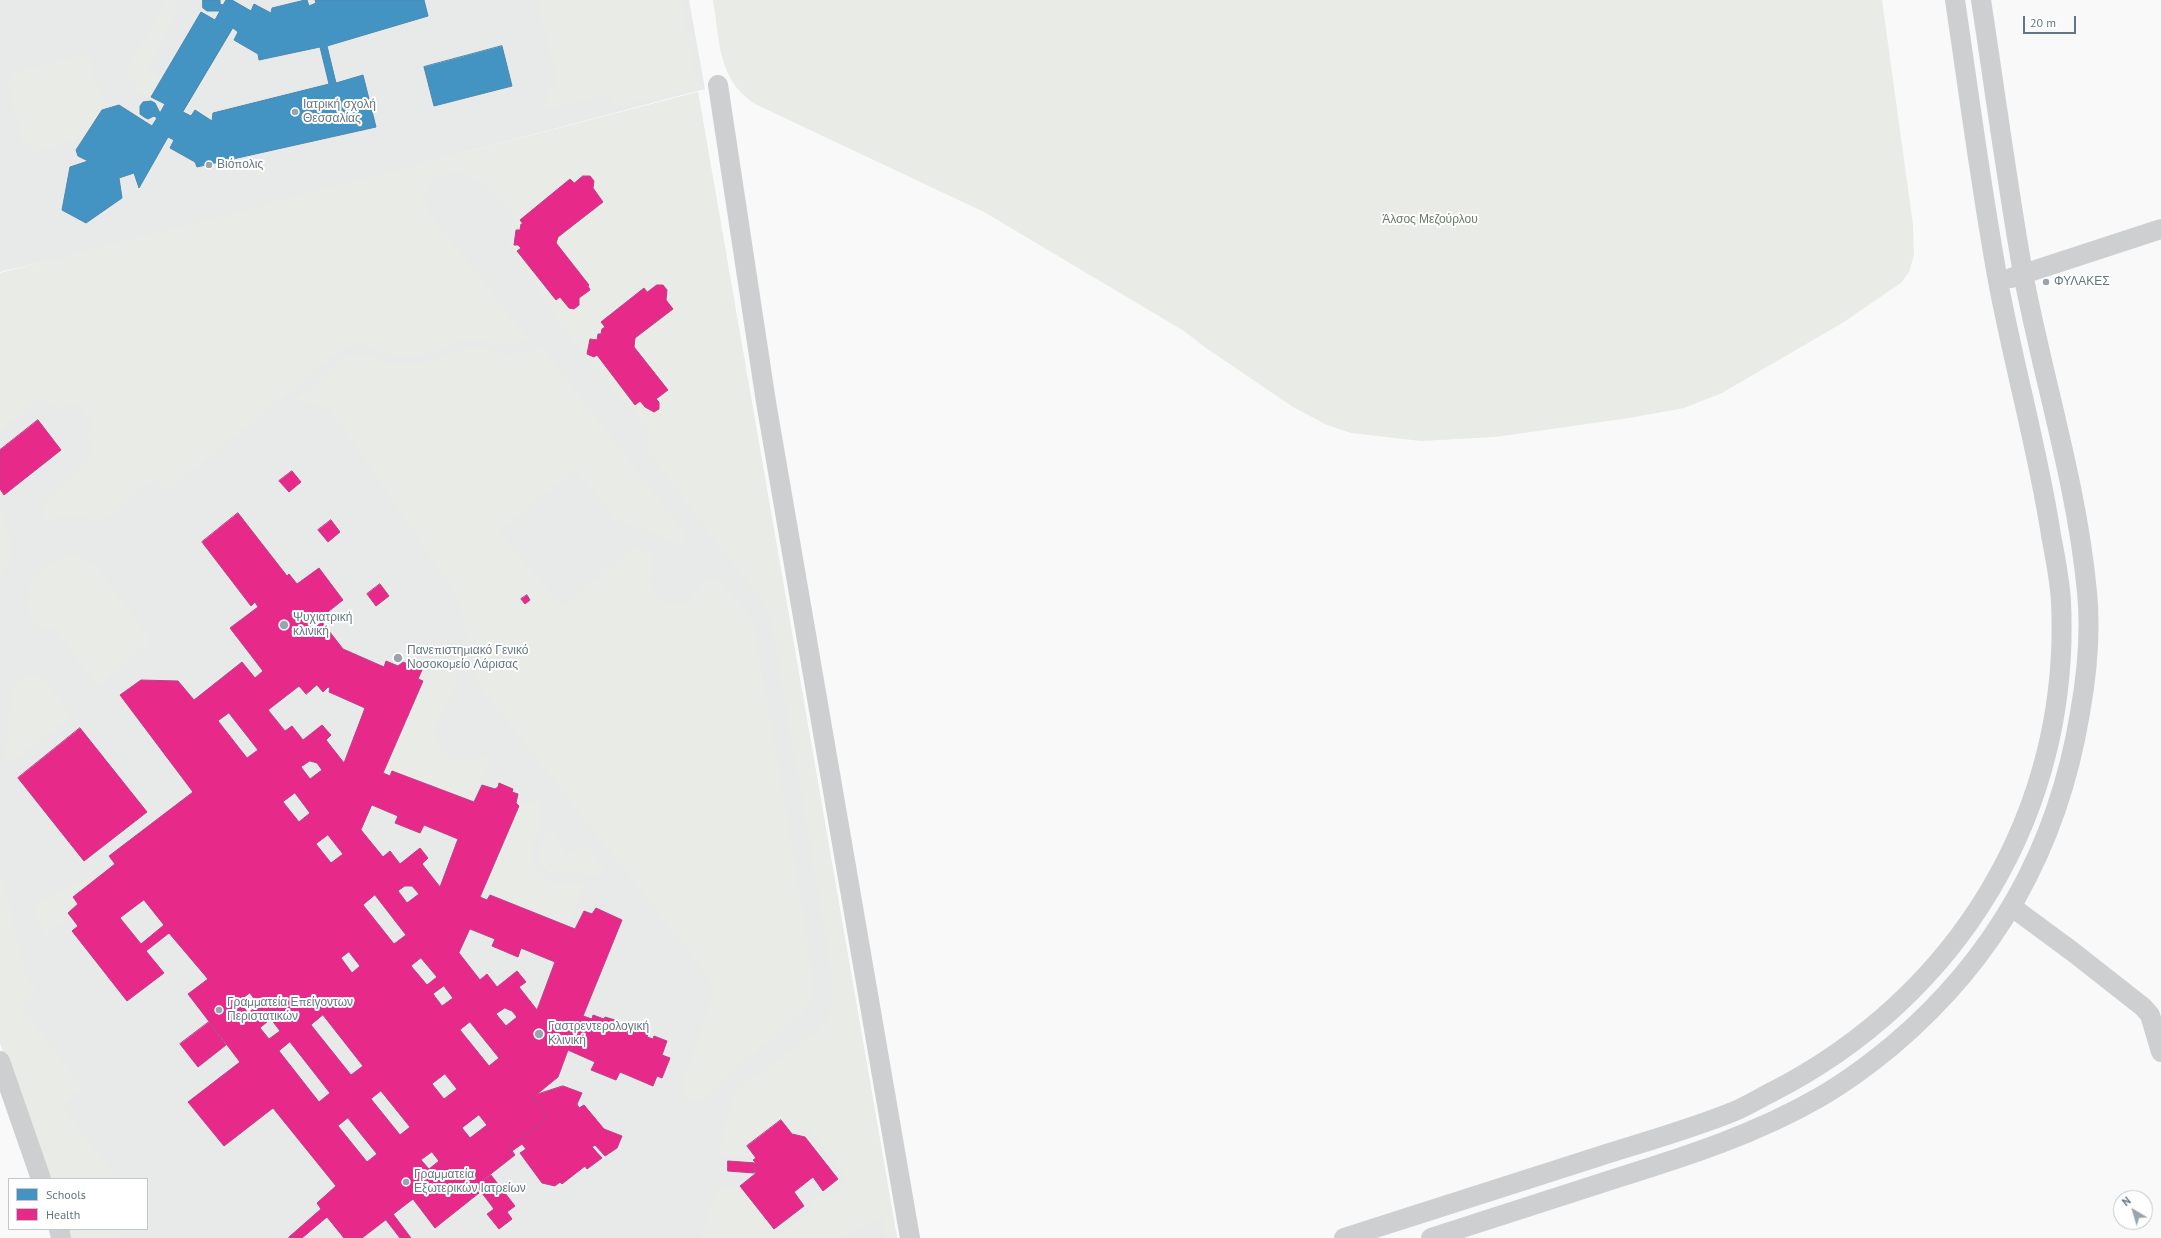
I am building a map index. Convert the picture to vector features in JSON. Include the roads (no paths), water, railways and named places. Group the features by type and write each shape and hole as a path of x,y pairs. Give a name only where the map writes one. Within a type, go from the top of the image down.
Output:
{"street":[{"path":"1344,1238 1735,1111 1806,1075 1860,1038 1916,988 1967,926 2007,859 2036,787 2050,739 2057,698 2061,640 2061,598 2044,488 1998,283 1955,0"},
{"path":"1441,1237 1748,1134 1821,1097 1877,1058 1937,1005 1964,974 2012,908 2049,832 2061,798 2074,747 2083,693 2088,641 2087,593 2070,483 2024,274 1981,0"},
{"path":"718,85 766,402 910,1238"},
{"path":"1998,283 2161,229"},
{"path":"2012,908 2073,952 2143,1007 2150,1015 2161,1052"},
{"path":"0,1061 41,1178"}],"place":[{"name":"Ιατρική σχολή Θεσσαλίας","path":"295,112"},
{"name":"Βιόπολις","path":"209,165"},
{"name":"ΦΥΛΑΚΕΣ","path":"2046,282"},
{"name":"Ψυχιατρική κλινική","path":"284,625"},
{"name":"Πανεπιστημιακό Γενικό Νοσοκομείο Λάρισας","path":"398,658"},
{"name":"Γραμματεία Επείγοντων Περιστατικών","path":"219,1010"},
{"name":"Γαστρεντερολογική Κλινική","path":"539,1034"},
{"name":"Γραμματεία Εξωτερικών Ιατρείων","path":"406,1182"}],"park label":[{"name":"Άλσος Μεζούρλου","path":"1430,220"}]}
